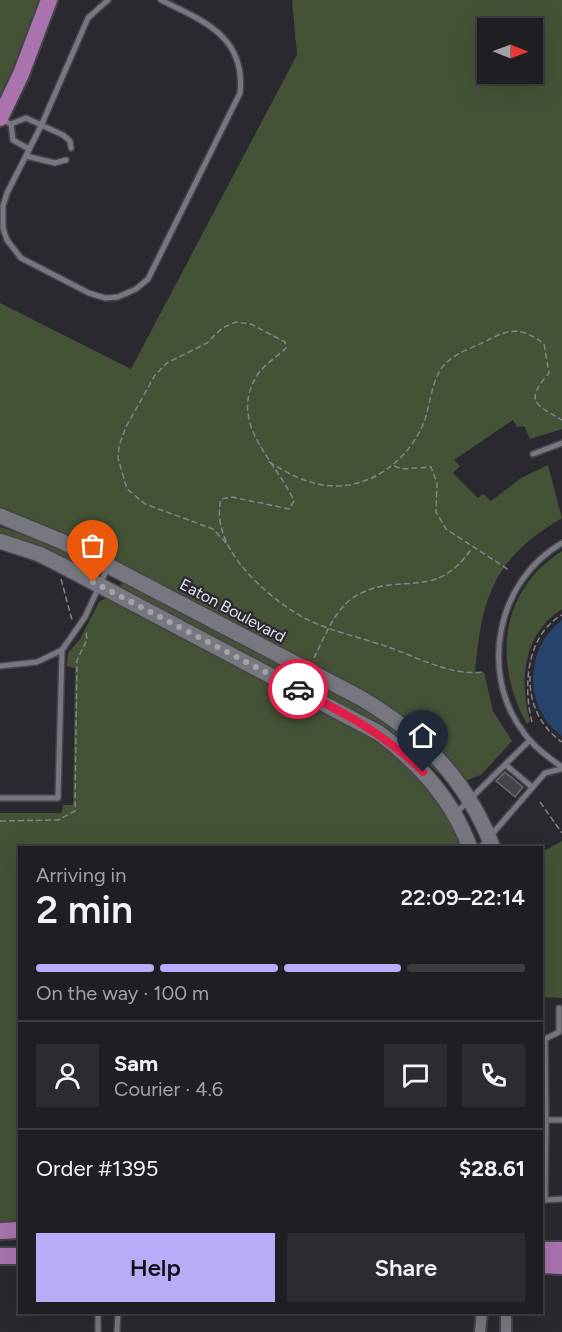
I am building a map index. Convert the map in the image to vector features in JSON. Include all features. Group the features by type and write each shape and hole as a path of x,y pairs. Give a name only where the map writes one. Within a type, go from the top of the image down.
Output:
{"main road":[{"path":"4,121 49,0"},
{"path":"0,1231 18,1230"},
{"path":"543,1240 562,1240"},
{"path":"543,1250 562,1250"},
{"path":"0,1256 18,1256"},
{"path":"543,1265 562,1266"}],"street":[{"name":"Eaton Boulevard","path":"0,516 22,523 109,566 377,707 430,748 471,800 487,844"},
{"path":"0,541 39,554 379,733 403,751 423,772 454,814 469,846"},
{"path":"480,1332 482,1314"},
{"path":"506,1314 506,1332"}],"lane":[{"path":"108,0 88,18 41,126 7,194 2,217 7,240 21,258 89,293 105,298 118,297 136,289 148,279 240,93 242,80 240,66 231,46 217,30 161,0"},
{"path":"29,149 13,140 4,121 26,118 63,135 70,141 71,148"},
{"path":"26,156 55,163 66,160"},
{"path":"533,454 562,443"},
{"path":"562,543 549,551 524,576 506,607 498,641 499,677 509,706 530,740 562,768"},
{"path":"0,666 37,662 62,650 85,617 109,566"},
{"path":"0,798 58,798 62,650"},
{"path":"454,814 471,800 530,740"},
{"path":"506,765 532,787"},
{"path":"487,844 544,773 562,768"},
{"path":"559,1008 561,1033 545,1039 545,1200 562,1199"},
{"path":"544,1120 562,1119"},
{"path":"98,1314 98,1332"},
{"path":"117,1332 118,1314"}],"path":[{"path":"226,543 219,510 221,499 232,497 289,509 294,501 256,441 248,417 250,394 259,373 286,348 285,342 251,324 236,322 222,328 207,343 167,363 155,375 126,427 118,458 127,489 145,504 213,529 246,572 294,612 330,628 456,672 484,672"},
{"path":"268,461 289,474 324,486 362,483 393,466 424,424 435,382 446,363 505,332 528,332 544,345 549,373 536,389 535,400 541,408 562,420"},
{"path":"393,466 402,469 431,467 437,483 436,512 446,529 509,570"},
{"path":"312,661 340,610 353,597 374,587 396,584 418,585 435,581 462,563 472,548"},
{"path":"61,578 74,622"},
{"path":"532,722 526,700 530,663 540,638 562,615"},
{"path":"530,663 530,691 538,716 553,736 562,742"},
{"path":"540,802 562,833"}],"green space":[{"path":"0,0 49,0 0,118"},
{"path":"292,0 562,0 562,429 530,439 524,426 517,427 513,420 454,460 460,466 453,473 478,498 483,494 491,501 521,478 548,465 562,518 520,549 495,582 487,601 475,673 484,672 493,711 512,741 481,775 459,783 394,718 0,516 0,303 131,369 297,55"},
{"path":"0,527 52,544 93,566 93,569 86,571 0,534"},
{"path":"562,551 562,609 539,631 527,659 525,690 530,721 527,724 516,701 509,677 508,630 514,607 525,586 541,567"},
{"path":"124,581 301,674 298,682 122,589 120,586"},
{"path":"107,597 403,751 469,846 18,846 18,1230 0,1231 0,813 61,813 63,805 73,805 75,668 67,666 68,653 80,639 99,602"},
{"path":"307,677 344,696 416,742 452,786 403,740 303,684"},
{"path":"562,841 562,998 543,997 543,851"}],"water":[{"path":"562,620 562,736 549,724 540,710 533,678 540,646 549,632"}],"building":[{"path":"505,772 523,787 515,797 496,781"}],"way so far":[{"path":"93,582 298,689"}],"route":[{"path":"298,689 379,733 403,751 423,772"}]}
